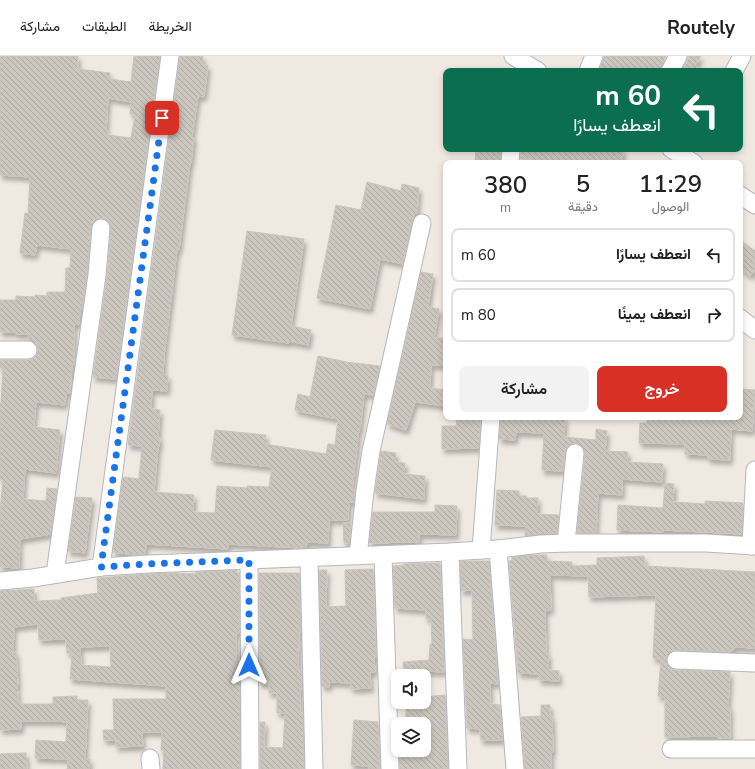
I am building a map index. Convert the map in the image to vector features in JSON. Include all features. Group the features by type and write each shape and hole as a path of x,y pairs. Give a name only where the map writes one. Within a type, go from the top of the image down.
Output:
{"street":[{"path":"101,567 170,56"},
{"path":"589,68 594,56"},
{"path":"672,68 678,56"},
{"path":"736,68 742,56"},
{"path":"521,61 533,68"},
{"path":"677,152 689,158"},
{"path":"743,197 755,206"},
{"path":"358,556 371,451 422,223"},
{"path":"55,574 97,275 101,228"},
{"path":"743,320 755,330"},
{"path":"0,350 28,350"},
{"path":"480,550 491,420"},
{"path":"566,543 575,453"},
{"path":"0,581 33,578 101,567 450,552 498,549 541,544 706,543 753,546 755,470"},
{"path":"498,549 515,769"},
{"path":"450,552 458,769"},
{"path":"383,555 390,769"},
{"path":"309,558 314,769"},
{"path":"249,560 250,769"},
{"path":"676,660 755,663"},
{"path":"672,748 755,749"}],"building":[{"path":"0,56 78,56 78,69 110,73 109,79 131,82 134,56 160,56 116,379 93,377 107,276 111,229 107,220 101,218 96,219 91,227 82,309 80,309 79,324 74,324 74,364 72,364 70,393 66,393 65,405 36,402 34,427 60,430 56,473 25,469 23,499 46,501 47,488 57,489 51,534 20,539 19,568 0,567 0,511 3,480 0,479 0,403 3,368 0,368 0,360 33,359 37,355 38,350 37,345 28,340 29,334 0,332 0,300 16,300 16,296 47,296 47,292 65,292 66,268 70,268 71,249 37,245 35,255 20,253 25,213 28,214 30,177 0,175","holes":["108,98 131,102 130,114 135,115 131,138 108,135 108,131 106,131"]},
{"path":"180,56 203,56 202,65 208,65 204,97 198,96 192,138 194,138 191,163 179,250 177,250 164,356 163,375 168,375 167,391 152,390 151,409 160,410 158,438 160,438 154,492 194,495 193,512 215,513 217,486 247,488 247,486 269,487 272,467 211,460 215,430 266,435 265,444 326,454 328,444 335,445 338,419 295,410 298,394 310,397 318,356 346,362 380,366 373,395 364,394 352,490 355,490 354,502 349,502 348,520 329,520 328,543 307,542 306,548 228,544 228,549 146,544 145,554 136,555 113,552 123,477 139,479 142,446 128,445"},
{"path":"604,56 666,56 661,68 600,68"},
{"path":"688,56 701,56 695,66 701,68 683,68"},
{"path":"476,152 501,152 500,160 475,160"},
{"path":"521,152 623,152 622,160 520,159"},
{"path":"367,182 401,191 402,184 419,188 417,213 415,213 412,221 403,264 380,259 370,309 317,298 336,205 361,210"},
{"path":"247,231 304,239 291,326 311,330 308,345 289,341 289,343 232,335"},
{"path":"743,242 755,251 755,270 750,276 743,270"},
{"path":"421,272 433,274 428,307 439,309 434,338 443,338 443,365 431,365 430,388 443,390 443,406 415,402 406,430 387,424"},
{"path":"743,389 755,390 752,431 731,429 730,460 708,459 708,455 685,454 685,444 639,443 640,423 647,423 647,420 743,420"},
{"path":"456,420 481,420 479,448 442,449 442,426 457,426"},
{"path":"501,420 565,420 564,437 596,440 596,429 607,431 605,451 628,452 627,462 663,464 662,482 622,479 622,495 598,493 596,533 577,533 585,454 584,449 576,443 567,447 563,471 542,470 544,433 516,432 515,440 499,439"},
{"path":"381,451 396,453 395,462 405,463 404,474 425,476 424,499 375,493"},
{"path":"665,483 674,484 673,502 705,504 705,501 743,503 742,534 663,530 663,532 617,530 618,505 663,508"},
{"path":"497,490 519,491 519,496 526,496 526,498 538,498 537,514 559,515 557,533 525,536 526,526 495,525"},
{"path":"76,497 92,498 85,553 68,551"},
{"path":"435,505 457,506 456,535 419,534 419,542 369,543 373,512 435,512"},
{"path":"343,523 351,523 349,543 344,543"},
{"path":"547,555 547,561 572,562 572,566 597,565 597,558 644,556 645,566 755,572 755,648 734,647 734,650 731,650 731,652 676,650 671,651 667,655 666,659 667,665 671,669 675,670 730,672 728,707 730,707 730,738 718,738 718,736 665,737 665,697 658,696 661,659 653,658 656,595 589,597 588,576 550,575 551,610 545,610 546,654 549,654 548,670 559,671 559,681 539,680 539,674 518,673 509,561 512,560 512,557"},
{"path":"460,561 489,561 498,684 490,683 490,704 500,705 503,740 481,740 480,729 467,728 463,639 473,640 472,590 461,591"},
{"path":"440,563 444,672 431,671 431,669 404,669 403,662 429,660 430,644 432,644 431,619 426,619 426,610 395,608 393,566 404,564"},
{"path":"373,569 376,657 374,657 375,672 370,672 371,688 351,689 351,683 329,682 329,687 322,686 319,570 327,570 326,607 346,606 345,570"},
{"path":"237,570 237,573 239,573 239,633 236,633 236,664 240,664 240,769 163,769 164,750 161,750 162,732 142,732 143,746 116,747 116,740 104,740 103,730 114,730 113,699 166,699 166,686 70,679 72,653 67,653 66,639 39,640 38,624 14,627 13,653 16,652 19,704 53,704 53,697 77,696 77,700 88,700 85,759 90,759 89,769 67,769 68,759 35,758 36,740 66,742 67,722 21,721 21,729 0,730 0,591 34,589 34,601 61,600 61,598 98,593 97,578 149,574 196,574 196,572","holes":["110,646 111,667 81,665 80,647"]},
{"path":"259,573 299,573 301,632 299,632 298,671 302,671 300,713 303,713 304,769 260,769 260,722 265,722 264,747 283,748 285,713 277,713 277,693 269,693 269,684 260,683"},
{"path":"445,695 448,769 400,769 399,757 431,757 431,717 406,717 406,709 431,709 431,696"},
{"path":"541,705 550,705 550,716 552,716 553,752 551,752 551,769 525,769 521,717 541,716"},
{"path":"354,720 378,722 380,769 369,769 369,766 351,765"},
{"path":"26,753 27,769 0,769 0,754"}],"route":[{"path":"162,118 101,567 249,560 249,665"}]}
